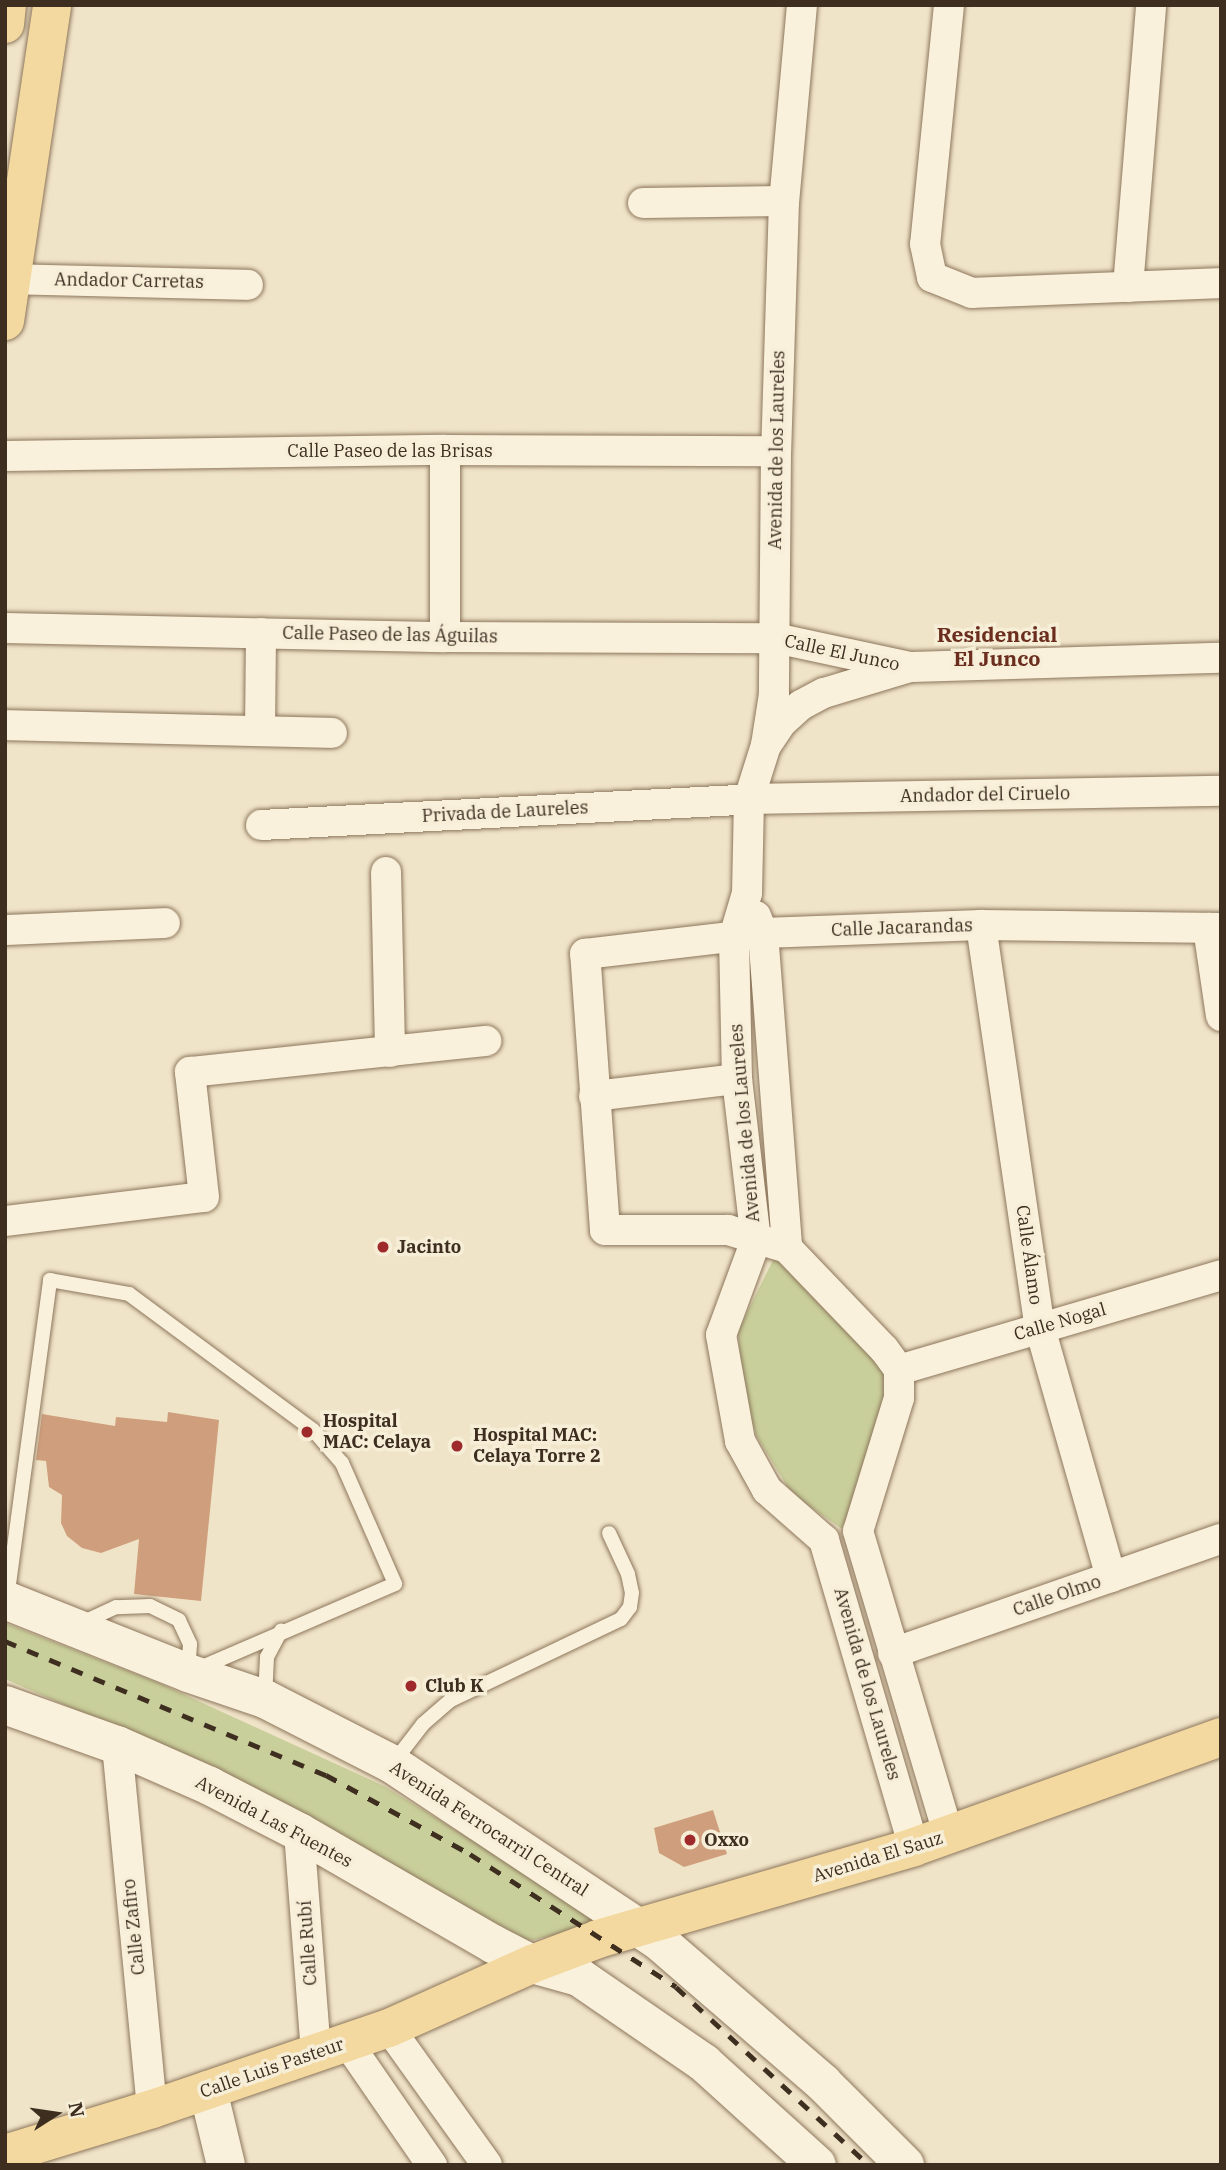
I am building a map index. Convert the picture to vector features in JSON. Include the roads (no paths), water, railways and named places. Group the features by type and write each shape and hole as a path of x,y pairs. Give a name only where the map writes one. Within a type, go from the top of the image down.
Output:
{"main road":[{"path":"5,321 52,11 5,21 8,5"},
{"name":"Avenida Ferrocarril Central","path":"6,1600 188,1673 265,1699 392,1764 661,1943 823,2083 905,2165"},
{"name":"Avenida Las Fuentes","path":"5,1705 117,1745 209,1786 299,1832 532,1964"},
{"name":"Avenida El Sauz","path":"532,1964 638,1927 932,1842 1221,1737"},
{"path":"532,1964 579,1977 704,2063 817,2165"},
{"name":"Calle Luis Pasteur","path":"5,2154 152,2109 388,2028 532,1964"},
{"path":"208,2090 226,2165"}],"street":[{"name":"Avenida de los Laureles","path":"802,5 783,201 776,451 774,695 766,745 749,799 747,893 734,937 737,1079 756,1240 721,1335 740,1441 767,1490 824,1540 932,1842"},
{"path":"949,5 925,244 932,277 972,293 1221,283"},
{"path":"1128,287 1151,5"},
{"path":"643,203 783,201"},
{"name":"Andador Carretas","path":"10,279 248,285"},
{"path":"444,637 445,450"},
{"name":"Calle Paseo de las Brisas","path":"5,456 445,450 776,451"},
{"name":"Calle Paseo de las Águilas","path":"5,628 444,637 775,638"},
{"path":"260,731 261,633"},
{"name":"Calle El Junco","path":"775,638 910,667 1221,658"},
{"name":"Calle El Junco","path":"766,745 781,723 801,705 824,693 910,667"},
{"path":"5,725 332,733"},
{"name":"Andador del Ciruelo","path":"749,799 1221,791"},
{"name":"Privada de Laureles","path":"261,825 749,799"},
{"path":"386,872 390,1052"},
{"name":"Avenida de los Laureles","path":"747,893 763,933 787,1248"},
{"path":"5,930 165,923"},
{"name":"Calle Jacarandas","path":"594,1096 585,954 763,933 981,925 1214,928"},
{"name":"Calle Álamo","path":"981,925 1040,1328 1111,1577"},
{"path":"1214,928 1221,1016"},
{"path":"5,1221 204,1197 190,1072 486,1041"},
{"path":"737,1079 594,1096 605,1230 728,1230 787,1248 884,1349 900,1370"},
{"name":"Calle Nogal","path":"900,1370 1221,1275"},
{"name":"Avenida de los Laureles","path":"900,1370 899,1398 858,1531 893,1653 932,1842"},
{"name":"Calle Olmo","path":"893,1653 1221,1539"},
{"name":"Calle Zafiro","path":"117,1745 152,2109"},
{"name":"Calle Rubí","path":"299,1832 332,2048"},
{"path":"388,2028 487,2165"},
{"path":"332,2048 432,2165"}],"lane":[{"path":"6,1600 50,1280 130,1294 313,1430 342,1463 395,1584 188,1673"},
{"path":"392,1764 423,1724 451,1700 621,1619 630,1607 632,1593 628,1574 609,1533"},
{"path":"265,1699 267,1657 281,1631"}],"railway":[{"path":"5,1641 326,1775 470,1854 676,1987 869,2165"}],"place":[{"name":"Jacinto","path":"383,1247"},
{"name":"Hospital MAC: Celaya","path":"307,1432"},
{"name":"Hospital MAC: Celaya Torre 2","path":"457,1446"},
{"name":"Club K","path":"411,1686"},
{"name":"Oxxo","path":"690,1840"}],"district":[{"name":"Residencial El Junco","path":"997,646"}]}
